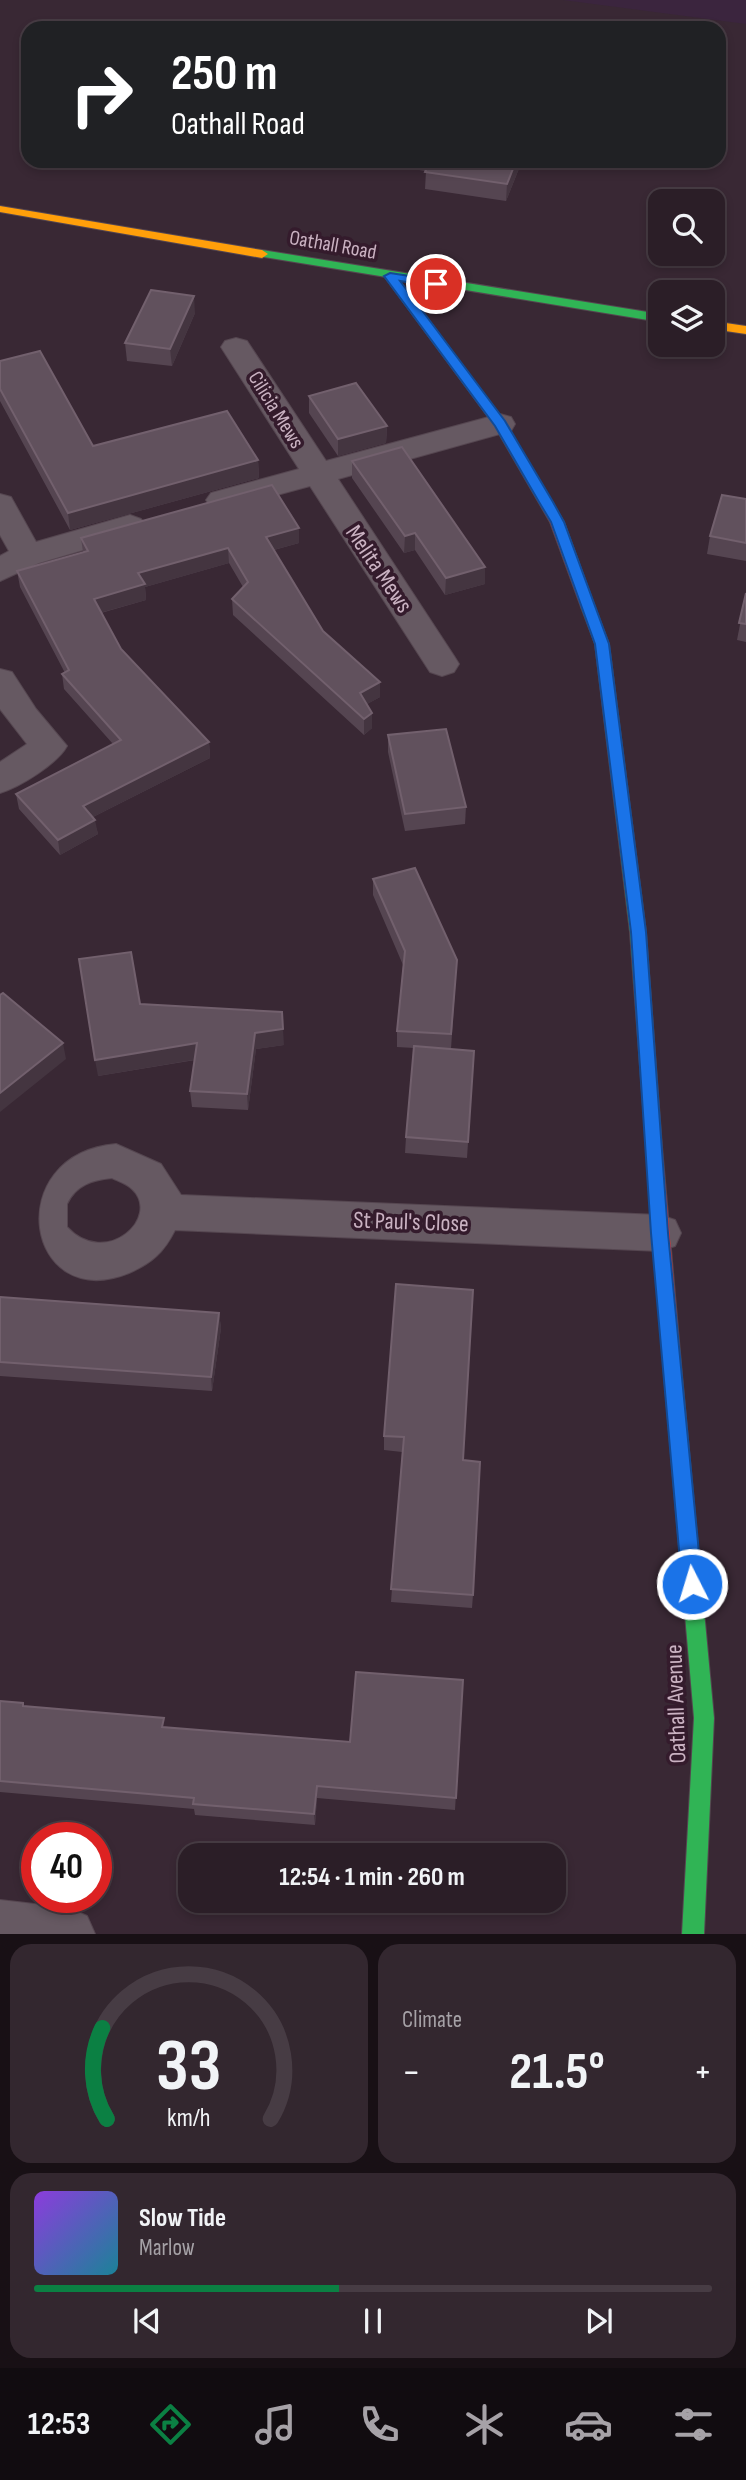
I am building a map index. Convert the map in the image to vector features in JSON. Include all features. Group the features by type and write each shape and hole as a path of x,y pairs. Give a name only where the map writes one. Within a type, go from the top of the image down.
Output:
{"street":[{"name":"Oathall Road","path":"0,209 390,276 648,316"},
{"name":"Oathall Avenue","path":"390,276 500,424 557,522 602,644 638,932 660,1233 704,1718 693,1934"},
{"path":"725,328 746,331"},
{"name":"Cilicia Mews","path":"236,347 317,474"},
{"path":"195,508 500,424"},
{"name":"Melita Mews","path":"317,474 442,664"},
{"path":"0,504 13,562 156,519"},
{"path":"0,681 24,718 49,746 0,780"},
{"name":"St Paul's Close","path":"163,1212 660,1233"},
{"path":"0,1926 69,1934"}],"shaded area":[{"path":"563,0 746,0 746,24"}],"building":[{"path":"427,168 513,168 507,184 425,172"},
{"path":"151,290 194,296 170,349 125,343"},
{"path":"40,351 93,446 227,411 258,460 68,513 0,389 0,361"},
{"path":"356,383 387,426 338,439 309,396"},
{"path":"402,447 485,567 446,578 415,533 405,536 352,461"},
{"path":"272,485 299,528 266,537 323,631 380,682 360,693 372,713 364,719 232,599 248,582 228,548 138,573 145,584 94,599 121,649 209,742 83,806 95,820 58,840 16,794 121,740 62,674 69,670 17,571 88,551 81,538"},
{"path":"722,495 746,499 746,543 710,536"},
{"path":"746,593 746,624 739,623"},
{"path":"446,729 466,807 405,814 388,735"},
{"path":"415,868 457,960 451,1034 397,1031 405,951 373,879"},
{"path":"131,952 140,1004 282,1012 283,1029 255,1033 247,1094 190,1091 197,1043 95,1060 79,959"},
{"path":"3,993 63,1043 0,1093 0,995"},
{"path":"414,1046 474,1051 468,1142 406,1137"},
{"path":"396,1284 473,1290 463,1460 480,1462 473,1595 391,1589 404,1437 384,1436"},
{"path":"0,1297 219,1313 211,1377 0,1362"},
{"path":"356,1672 463,1680 456,1798 317,1786 314,1814 193,1804 194,1798 0,1781 0,1701 23,1703 23,1706 164,1718 162,1727 350,1742"}],"traffic: fast":[{"path":"262,254 648,316"},
{"path":"588,607 602,644 638,932 654,1147"},
{"path":"673,1375 704,1718 693,1934"}],"traffic: slow":[{"path":"0,209 262,254"},
{"path":"725,327 746,330"}],"traffic: jam":[{"path":"390,276 500,424 557,522 588,607"},
{"path":"654,1147 673,1375"}],"route":[{"path":"436,284 390,276 500,424 546,502 557,522 602,644 638,932 660,1233 692,1584"}]}
